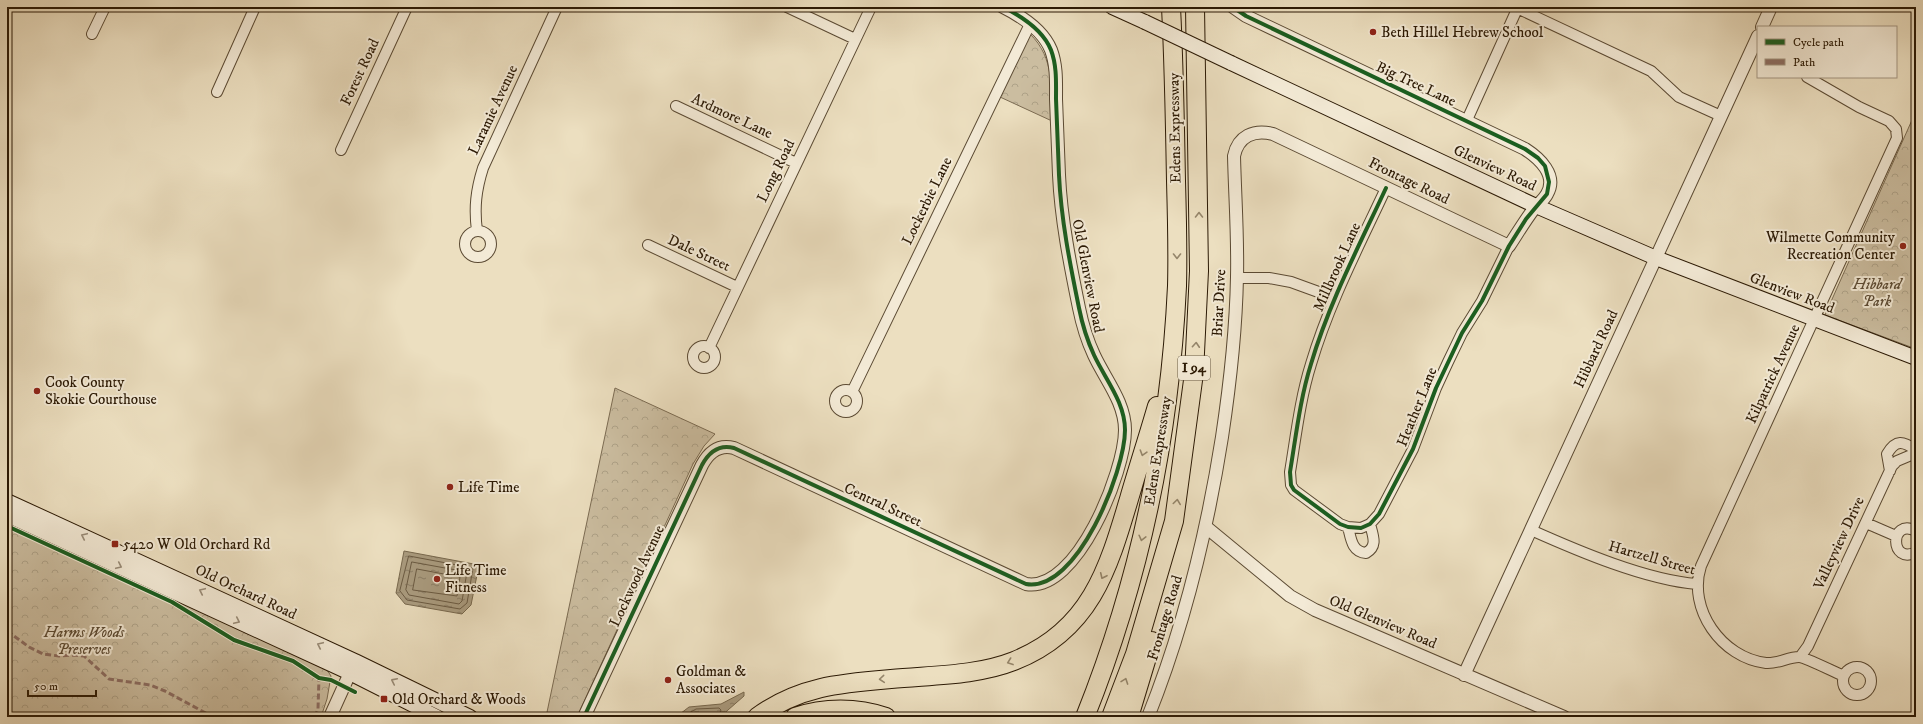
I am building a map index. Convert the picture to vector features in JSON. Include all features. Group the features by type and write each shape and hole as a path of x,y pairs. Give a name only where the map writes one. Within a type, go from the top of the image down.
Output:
{"highway":[{"name":"Edens Expressway","path":"1085,717 1116,633 1147,520 1158,465 1171,362 1177,286 1177,233 1171,7"},
{"name":"Edens Expressway","path":"1111,717 1135,654 1174,521 1194,373 1197,326 1199,205 1195,7"},
{"path":"757,717 784,700 822,687 951,674 997,666 1032,652 1050,642 1069,626 1093,595 1104,577 1114,551 1171,362"},
{"path":"1129,717 1164,597 1171,560 1174,521"},
{"path":"795,717 825,710 854,710 886,717"}],"main road":[{"name":"Glenview Road","path":"1112,7 1536,206 1656,258 1916,358"},
{"name":"Old Orchard Road","path":"7,501 353,667 437,717"},
{"name":"Old Orchard Road","path":"7,515 470,717"}],"street":[{"path":"92,34 105,7"},
{"path":"217,92 255,7"},
{"name":"Forest Road","path":"341,150 407,7"},
{"name":"Laramie Avenue","path":"477,231 475,203 476,192 483,168 557,7"},
{"path":"787,7 855,39"},
{"name":"Long Road","path":"709,348 871,7"},
{"name":"Old Glenview Road","path":"1003,7 1017,14 1030,24 1047,41 1053,58 1061,194 1072,276 1081,318 1093,353 1121,407 1125,428 1120,466 1102,512 1071,560 1053,578 1041,584"},
{"name":"Big Tree Lane","path":"1234,7 1246,16 1525,149 1538,158 1545,166 1549,182 1547,194 1536,206"},
{"path":"1762,26 1771,7"},
{"path":"1466,120 1518,8 1651,71 1679,97 1721,116"},
{"name":"Lockerbie Lane","path":"852,392 1030,24"},
{"name":"Hibbard Road","path":"1464,675 1721,116 1757,42"},
{"name":"Kilpatrick Avenue","path":"1697,584 1701,566 1896,143 1896,129 1889,122 1859,107 1809,78"},
{"name":"Ardmore Lane","path":"676,106 796,163"},
{"name":"Frontage Road","path":"1251,133 1263,132 1273,134 1509,246"},
{"name":"Briar Drive","path":"1206,527 1230,380 1237,278 1234,156 1236,148 1240,142 1251,133"},
{"name":"Millbrook Lane","path":"1366,526 1348,527 1340,524 1300,496 1294,490 1290,479 1304,388 1311,364 1335,298 1386,188"},
{"path":"1509,246 1536,206"},
{"name":"Dale Street","path":"648,245 737,287"},
{"name":"Heather Lane","path":"1366,526 1379,514 1400,478 1413,450 1436,388 1462,333 1482,301 1509,246"},
{"path":"1237,278 1270,278 1291,282 1335,298"},
{"path":"1890,471 1887,454 1892,446 1898,443 1907,444 1916,450"},
{"name":"Central Street","path":"716,449 728,447 734,448 1019,582 1033,585 1041,584"},
{"name":"Lockwood Avenue","path":"584,717 702,465 708,455 716,449"},
{"name":"Valleyview Drive","path":"1800,657 1808,646 1890,471 1897,461 1916,453"},
{"path":"1866,523 1896,536"},
{"path":"1348,527 1353,547 1359,552 1366,553 1373,548 1375,542 1366,526"},
{"name":"Old Glenview Road","path":"1206,527 1300,602 1330,618 1564,717"},
{"name":"Frontage Road","path":"1148,717 1176,638 1206,527"},
{"path":"1916,531 1907,528 1899,532 1896,536 1895,544 1900,551 1907,555 1916,552"},
{"name":"Hartzell Street","path":"1531,530 1582,552 1649,574 1683,583 1697,584 1701,608 1706,620 1730,648 1747,657 1766,663 1800,657"},
{"path":"1800,657 1844,676"},
{"path":"330,717 353,667"}],"green space":[{"path":"1030,34 1044,53 1048,64 1051,86 1052,121 1000,97"},
{"name":"Hibbard Park","path":"1916,111 1916,349 1825,315"},
{"path":"615,388 715,434 704,446 693,464 577,717 546,717"},
{"name":"Harms Woods Preserves","path":"7,521 327,670 331,676 327,699 321,717 7,717"}],"water":[{"name":"Life Time Fitness","path":"404,551 479,565 471,605 462,614 405,604 396,593"},
{"path":"744,692 744,696 720,717 676,717 689,707 721,704"}],"marked path":[{"path":"7,631 29,647 43,654 59,656 84,656 109,679 150,685 165,691 213,717"},
{"path":"315,717 318,709 319,678"}],"cycle path":[{"path":"584,717 702,465 708,456 719,448 734,448 1026,584 1045,582 1063,570 1080,550 1095,526 1117,473 1123,449 1125,430 1124,420 1118,400 1098,364 1083,326 1072,275 1060,192 1056,74 1053,56 1043,36 1031,24 1003,7"},
{"path":"1233,7 1246,16 1525,149 1538,158 1545,166 1549,182 1547,194 1526,219 1509,246 1482,301 1462,333 1436,388 1413,449 1379,514 1370,524 1361,528 1348,527 1340,524 1294,490 1291,485 1290,472 1304,391 1318,341 1345,275 1386,188"},
{"path":"7,526 172,602 234,640 293,661 319,678 331,680 355,692"}],"place":[{"name":"Beth Hillel Hebrew School","path":"1373,32"},
{"name":"Wilmette Community Recreation Center","path":"1903,246"},
{"name":"Cook County Skokie Courthouse","path":"37,391"},
{"name":"Life Time","path":"450,487"},
{"name":"5420 W Old Orchard Rd","path":"115,544"},
{"name":"Life Time Fitness","path":"437,579"},
{"name":"Goldman & Associates","path":"668,680"},
{"name":"Old Orchard & Woods","path":"384,699"}]}
